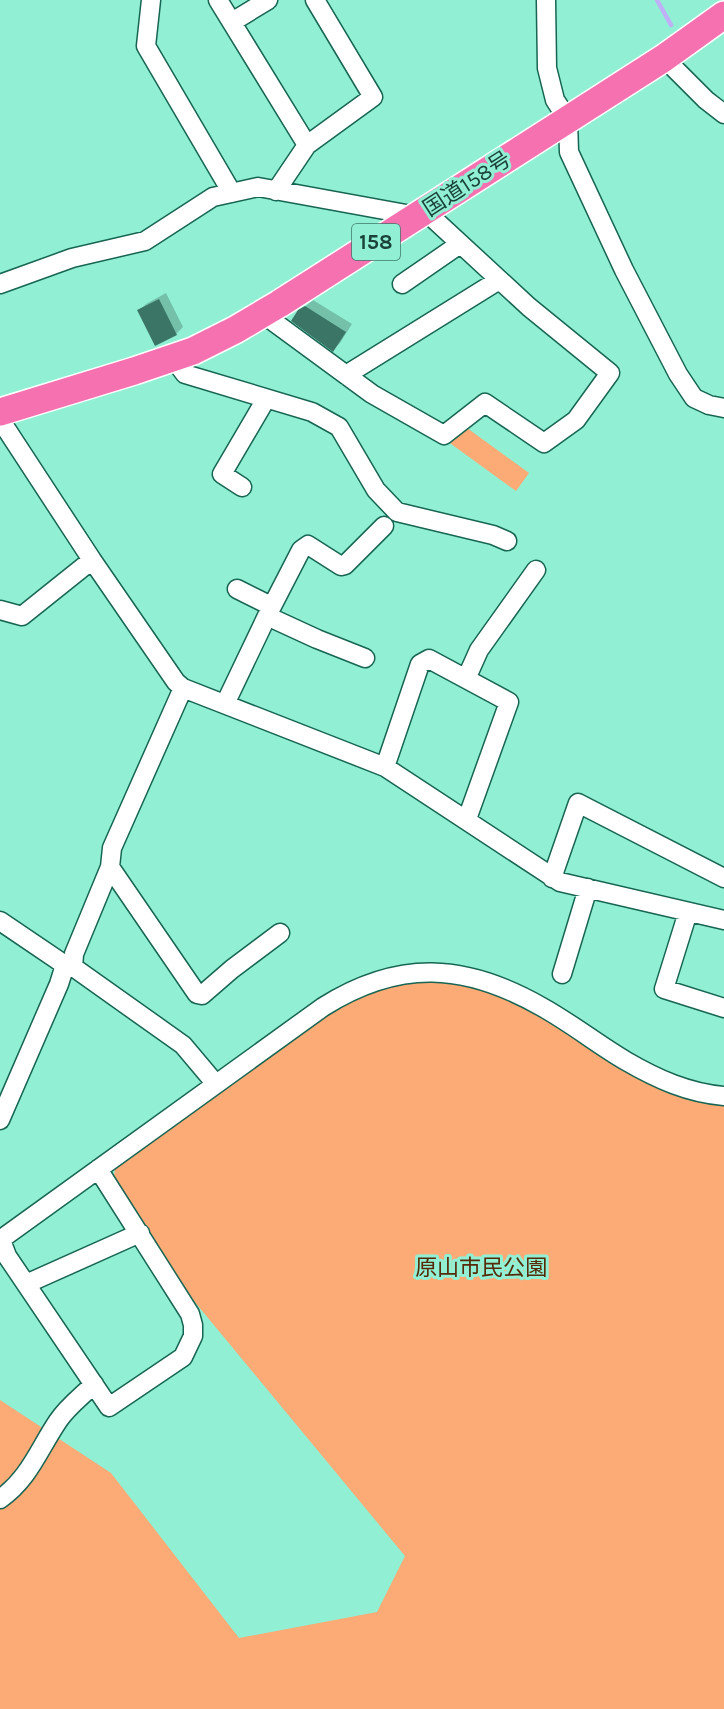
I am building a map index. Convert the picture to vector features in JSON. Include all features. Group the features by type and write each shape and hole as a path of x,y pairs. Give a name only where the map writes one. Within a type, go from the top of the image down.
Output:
{"highway":[{"name":"国道158号","path":"0,413 173,358 235,330 568,120 664,58 724,15"}],"street":[{"path":"151,0 146,46 232,193"},
{"path":"218,0 307,145"},
{"path":"232,22 268,0"},
{"path":"276,190 307,145 373,97 315,0"},
{"path":"546,0 547,68 555,100 568,120 569,152 624,270 678,374 694,398 709,405 724,408"},
{"path":"664,58 706,100 724,114"},
{"path":"0,284 72,258 145,241 213,197 258,188 276,190 421,214 460,244 529,307 610,373 576,420 543,443 485,403 444,435 372,394 263,314"},
{"path":"402,284 460,244"},
{"path":"346,375 499,280"},
{"path":"173,358 185,374 312,412 339,427 376,490 397,512 493,535 507,541"},
{"path":"242,487 222,474 266,399"},
{"path":"0,413 3,424 92,560 176,682 183,688 386,766 560,882 724,920"},
{"path":"225,704 301,550 308,544 341,566 345,565 384,526"},
{"path":"0,610 22,616 92,560"},
{"path":"466,679 478,650 536,570"},
{"path":"237,589 265,603 270,610 318,639 365,658"},
{"path":"386,766 420,664 429,659 508,702 467,819"},
{"path":"0,1120 59,984 69,967 110,867 112,848 183,688"},
{"path":"552,878 578,803 724,878"},
{"path":"110,867 197,994 202,994 280,933"},
{"path":"562,974 588,888"},
{"path":"688,912 664,988 724,1008"},
{"path":"0,921 183,1045 215,1083"},
{"path":"98,1169 186,1304 193,1325 193,1336 183,1357 109,1407 7,1256 2,1234 98,1169 215,1083 343,994 382,979 425,972 466,976 503,986 543,1007 650,1074 693,1091 724,1096"},
{"path":"26,1284 140,1233"},
{"path":"0,1499 12,1491 31,1467 64,1412 94,1384"}],"green space":[{"path":"467,428 529,473 516,491 447,441"},
{"name":"原山市民公園","path":"432,979 477,987 518,1003 639,1079 666,1092 724,1104 724,1709 0,1709 0,1400 111,1473 239,1638 377,1612 405,1556 194,1301 116,1183 114,1176 115,1168 318,1021 350,1001 392,986"}],"building":[{"path":"159,299 177,335 155,346 137,310"},
{"path":"305,306 346,332 333,352 291,321 298,310"}],"waterway":[{"path":"657,0 671,25"}]}
